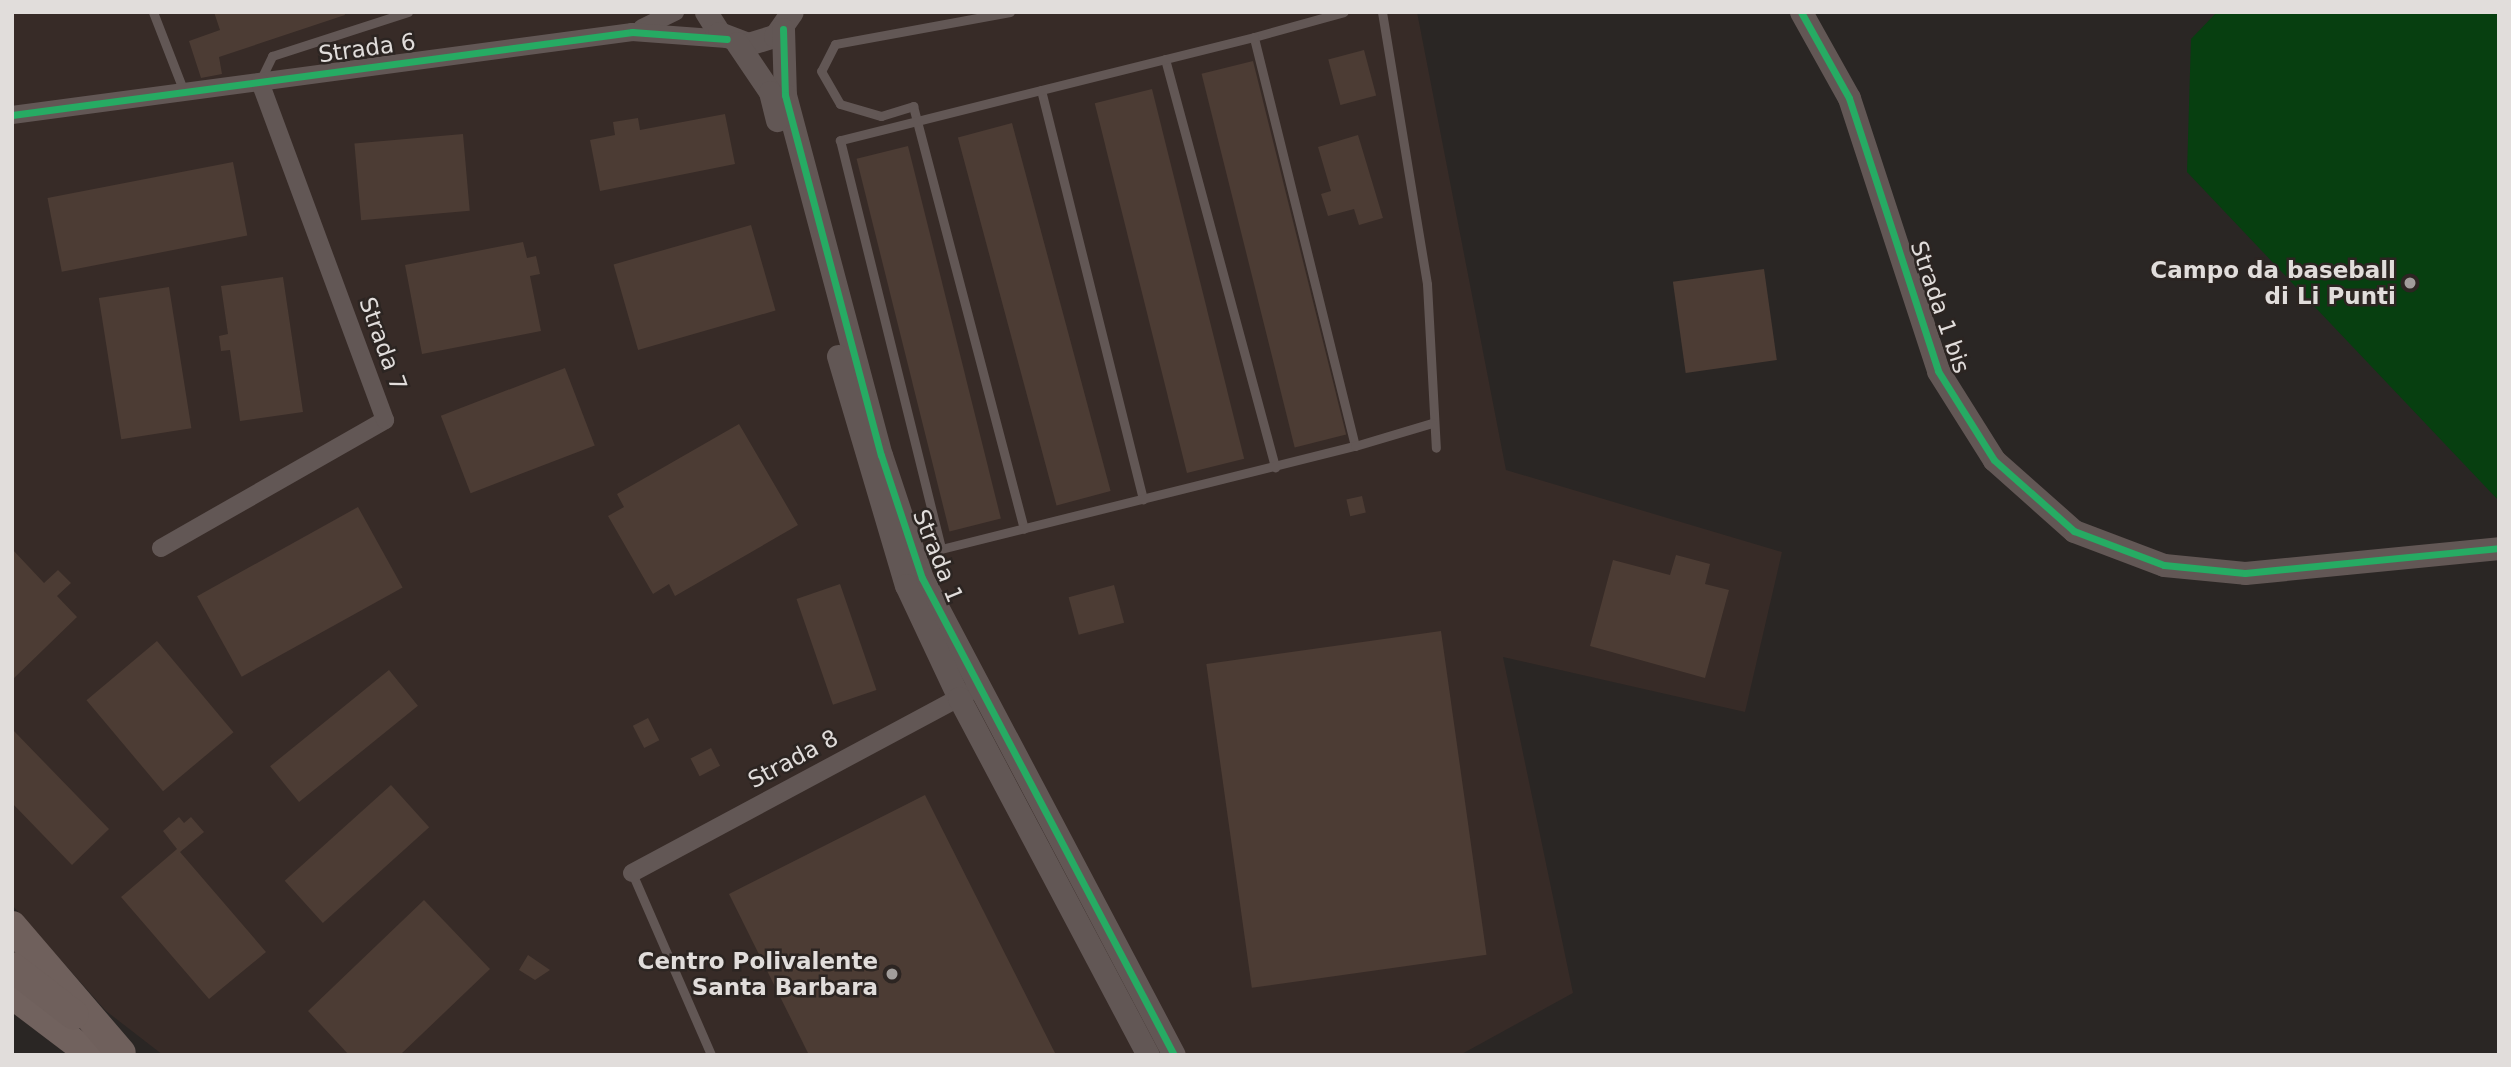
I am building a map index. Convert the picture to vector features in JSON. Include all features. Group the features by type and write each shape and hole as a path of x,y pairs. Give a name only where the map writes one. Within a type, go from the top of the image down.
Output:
{"highway":[{"path":"12,926 112,1054"},
{"path":"12,967 112,1054"}],"main road":[{"path":"18,1004 112,1054"}],"street":[{"name":"Strada 6","path":"632,32 675,12"},
{"name":"Strada 1","path":"706,12 732,41 770,92 865,458 906,585 1174,1055"},
{"name":"Strada 1 bis","path":"1801,12 1849,98 1938,371 1994,460 2074,531 2164,565 2245,573 2499,548"},
{"name":"Strada 1","path":"791,18 785,94 881,455 922,578 968,693 1148,1055"},
{"path":"732,41 767,41 791,18"},
{"name":"Strada 6","path":"12,115 632,32 732,41"},
{"name":"Strada 7","path":"161,548 385,420 260,82"},
{"name":"Strada 8","path":"632,873 968,693"}],"lane":[{"path":"153,12 184,92"},
{"path":"260,82 272,56 408,12"},
{"path":"1010,12 835,44 821,71 840,104 881,116 913,106 1024,529"},
{"path":"1344,12 1254,37 839,140 941,549 1275,467 1432,423"},
{"path":"1382,12 1426,284 1432,423 1436,448"},
{"path":"1254,37 1355,446"},
{"path":"1165,59 1275,467"},
{"path":"1041,90 1143,499"},
{"path":"632,873 712,1055"}],"shaded area":[{"path":"12,12 1417,12 1506,470 1782,552 1745,712 1503,657 1573,993 1460,1055 163,1055 106,1011 12,905"}],"green space":[{"name":"Campo da baseball di Li Punti","path":"2217,12 2499,12 2499,501 2187,172 2191,39"}],"building":[{"path":"214,12 344,12 345,15 219,57 222,74 201,78 189,41 220,30"},
{"path":"1364,50 1376,95 1340,105 1328,60"},
{"path":"1253,61 1346,435 1295,447 1202,74"},
{"path":"1152,89 1244,459 1187,473 1095,103"},
{"path":"725,114 735,164 600,191 590,140 615,135 613,122 638,118 640,130"},
{"path":"1012,123 1111,491 1057,506 958,137"},
{"path":"463,134 470,211 361,220 354,143"},
{"path":"1358,135 1383,218 1359,225 1354,209 1328,216 1321,194 1331,191 1318,147"},
{"path":"908,146 1001,519 949,531 857,159"},
{"path":"233,162 247,236 62,272 47,198"},
{"path":"751,225 776,311 638,350 614,264"},
{"path":"523,242 527,258 536,256 540,274 530,276 541,331 422,354 405,265"},
{"path":"1764,269 1777,360 1686,373 1673,282"},
{"path":"283,277 303,412 240,421 230,350 221,351 219,336 228,334 221,286"},
{"path":"169,287 191,428 121,439 99,298"},
{"path":"565,368 595,445 471,493 441,416"},
{"path":"739,424 798,525 675,596 669,584 653,594 608,516 624,507 617,494"},
{"path":"1362,496 1366,513 1350,516 1346,500"},
{"path":"358,507 403,587 242,677 197,596"},
{"path":"12,549 44,583 58,570 71,583 57,596 77,617 12,680"},
{"path":"1676,555 1710,564 1705,584 1729,590 1705,678 1590,646 1613,560 1670,575"},
{"path":"840,584 876,690 833,705 797,599"},
{"path":"1114,585 1124,623 1079,635 1069,597"},
{"path":"1441,631 1487,955 1252,988 1206,664"},
{"path":"157,641 233,732 163,791 87,700"},
{"path":"389,670 418,706 299,802 270,766"},
{"path":"648,718 659,740 644,748 633,726"},
{"path":"12,729 109,829 72,865 12,803"},
{"path":"711,748 720,766 700,776 691,758"},
{"path":"391,785 429,827 323,923 285,881"},
{"name":"Centro Polivalente Santa Barbara","path":"925,795 1056,1055 809,1055 729,894"},
{"path":"179,817 184,823 191,817 204,832 180,852 266,952 209,999 121,897 177,849 163,831"},
{"path":"424,900 490,969 400,1055 349,1055 308,1011"},
{"path":"528,955 550,970 535,980 519,970"}],"cycle path":[{"path":"1801,12 1849,98 1938,371 1994,460 2074,531 2164,565 2245,573 2499,548"},
{"path":"783,29 785,95 881,455 922,578 1174,1055"},
{"path":"12,115 632,32 727,39"}],"place":[{"name":"Campo da baseball di Li Punti","path":"2410,283"},
{"name":"Centro Polivalente Santa Barbara","path":"892,974"}]}
